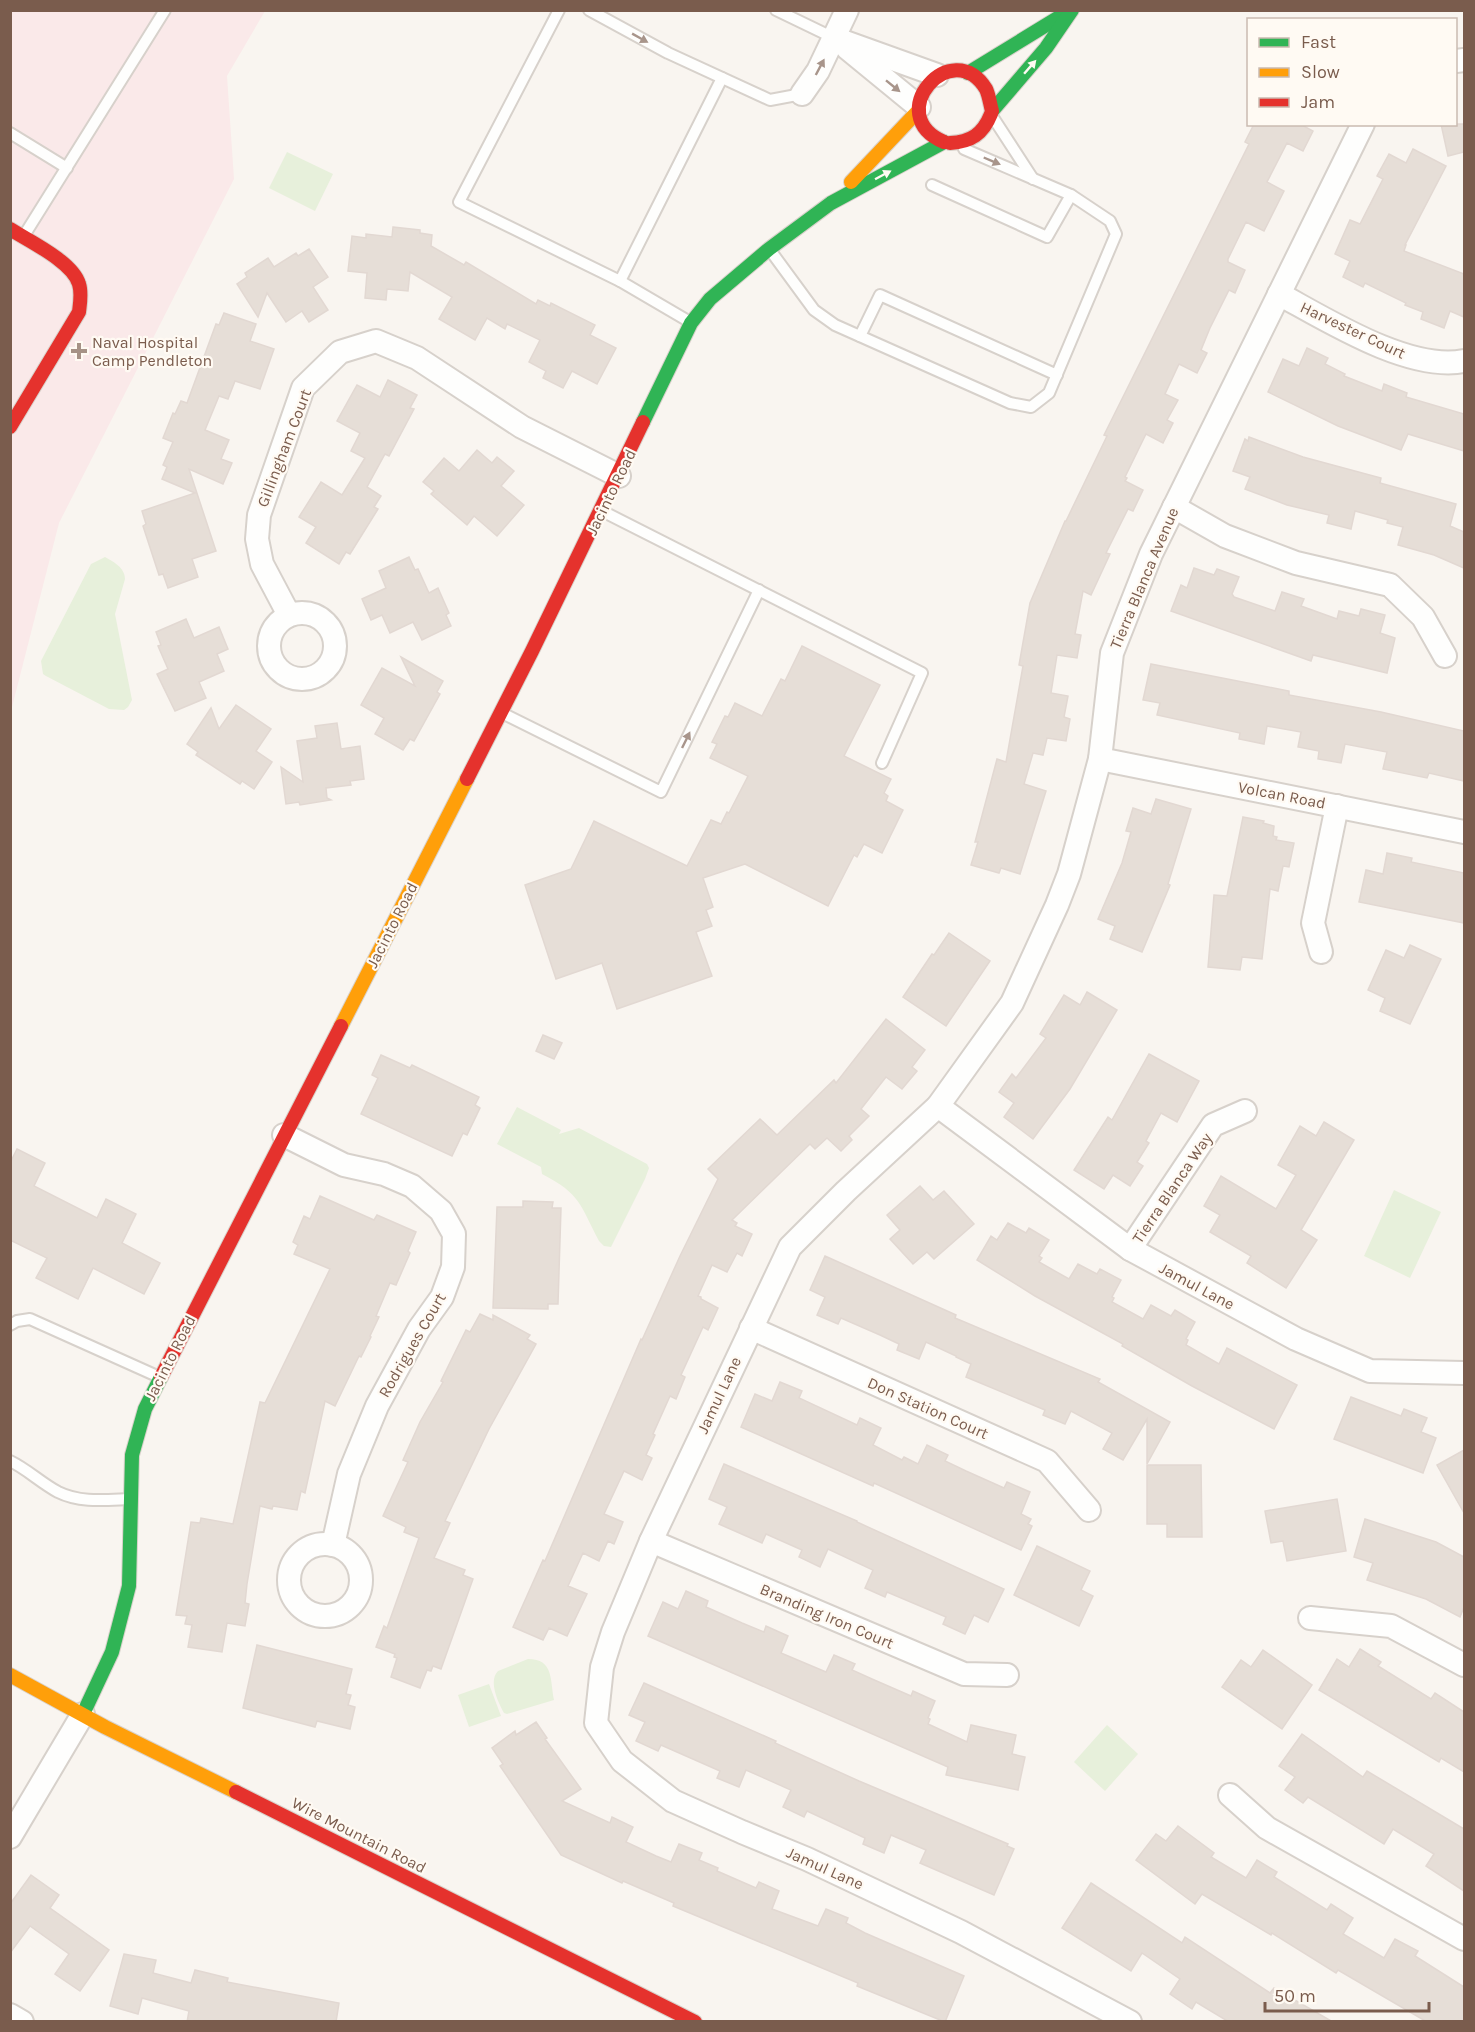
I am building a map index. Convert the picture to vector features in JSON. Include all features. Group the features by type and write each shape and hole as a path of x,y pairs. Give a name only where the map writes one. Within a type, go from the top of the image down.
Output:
{"street":[{"path":"802,94 818,71 847,10"},
{"path":"968,73 1071,10"},
{"path":"991,113 991,99 987,88 979,79 956,70 937,75 924,87 919,99 922,123 929,133 947,143 973,140 982,132 991,113 1046,48 1071,10"},
{"path":"834,38 937,75"},
{"path":"834,38 919,109"},
{"name":"Jacinto Road","path":"84,1714 112,1652 129,1586 132,1455 145,1409 501,712 602,511 692,323 710,299 769,249 831,202 919,109"},
{"name":"Tierra Blanca Avenue","path":"938,1106 1012,1003 1052,916 1069,874 1100,759 1112,653 1151,554 1362,126"},
{"name":"Jacinto Road","path":"831,202 947,143"},
{"path":"10,229 61,261 78,277 81,294 79,312 10,427"},
{"name":"Harvester Court","path":"1279,294 1401,355 1428,361 1464,361"},
{"name":"Gillingham Court","path":"289,615 262,564 257,539 259,515 303,388 340,352 376,341 417,358 522,427 619,476"},
{"path":"1174,507 1225,536 1296,563 1390,585 1423,617 1444,657"},
{"name":"Volcan Road","path":"1100,759 1464,832"},
{"path":"1321,952 1313,924 1337,806"},
{"name":"Jamul Lane","path":"1130,2022 961,1932 807,1859 673,1801 622,1761 596,1723 602,1667 613,1632 651,1541 790,1247 846,1191 938,1106 1130,1249 1296,1339 1370,1371 1464,1373"},
{"name":"Tierra Blanca Way","path":"1130,1249 1214,1125 1245,1111"},
{"name":"Rodrigues Court","path":"284,1135 344,1165 384,1174 412,1186 441,1211 454,1234 453,1267 446,1287 442,1297 419,1329 377,1406 349,1474 333,1545"},
{"name":"Don Station Court","path":"751,1328 1047,1461 1089,1510"},
{"name":"Branding Iron Court","path":"651,1541 964,1674 1007,1675"},
{"path":"1310,1618 1391,1626 1464,1665"},
{"name":"Wire Mountain Road","path":"10,1675 105,1727 696,2022"},
{"path":"10,1837 84,1714"},
{"path":"1230,1795 1267,1827 1464,1939"},
{"path":"10,2015 22,2022"}],"lane":[{"path":"23,237 165,10"},
{"path":"559,10 459,202 620,281 692,323"},
{"path":"588,10 668,53 770,100 802,94"},
{"path":"776,10 834,38"},
{"path":"620,281 722,78"},
{"path":"991,113 1033,179"},
{"path":"10,133 67,168"},
{"path":"769,249 814,310 835,325 1010,403 1031,407 1049,393 1116,234 1110,221 1071,195 947,143"},
{"path":"932,185 1047,237 1071,195"},
{"path":"860,336 880,295 1057,375"},
{"path":"602,511 922,673 882,763"},
{"path":"501,712 661,792 759,590"},
{"path":"10,1325 17,1321 30,1319 160,1378"},
{"path":"10,1461 58,1492 74,1498 99,1501 132,1499"}],"shaded area":[{"name":"Naval Hospital Camp Pendleton","path":"11,11 265,11 227,76 234,179 59,523 11,711"}],"green space":[{"path":"287,152 333,174 315,211 269,188"},
{"path":"105,557 115,563 125,575 115,614 132,700 124,710 109,709 46,676 43,674 41,661 91,564"},
{"path":"517,1107 561,1130 559,1134 579,1128 647,1164 649,1168 645,1179 611,1247 604,1246 599,1241 583,1209 572,1194 542,1174 541,1167 497,1144"},
{"path":"1394,1190 1441,1212 1410,1278 1364,1256"},
{"path":"528,1659 536,1660 547,1667 554,1700 504,1713 495,1692 495,1675 498,1671"},
{"path":"489,1684 501,1716 469,1727 458,1695"},
{"path":"1107,1725 1138,1754 1105,1791 1074,1762"}],"building":[{"path":"1464,124 1464,152 1448,156 1441,126"},
{"path":"1253,126 1304,126 1313,131 1303,151 1287,143 1267,182 1284,191 1264,231 1246,222 1228,259 1228,262 1245,270 1235,293 1229,290 1210,328 1201,350 1207,353 1197,373 1179,364 1165,394 1178,400 1167,420 1173,423 1163,443 1146,434 1125,477 1127,478 1125,481 1143,490 1133,511 1128,509 1106,553 1110,554 1091,595 1083,591 1075,634 1081,635 1077,658 1057,655 1051,693 1068,696 1064,717 1070,719 1066,741 1047,738 1043,755 1033,753 1024,784 1046,791 1020,874 1001,868 999,873 971,865 997,759 1006,762 1023,666 1019,665 1030,603 1065,521 1107,436 1104,435 1249,144 1245,142"},
{"path":"1413,149 1446,166 1404,251 1464,274 1464,317 1450,311 1444,328 1421,319 1423,312 1405,305 1406,303 1365,283 1363,287 1343,277 1350,261 1335,254 1350,220 1360,224 1383,179 1377,176 1389,154 1406,163"},
{"path":"393,227 420,230 420,233 432,235 431,246 464,265 466,262 536,304 538,300 550,306 551,303 595,325 590,335 616,348 597,384 572,371 563,388 543,378 546,371 529,362 540,340 507,324 505,329 487,318 475,340 439,319 452,297 410,272 408,291 387,289 386,300 365,298 367,273 348,271 352,236 366,238 366,234 392,237"},
{"path":"309,249 328,277 313,287 328,310 309,322 302,311 286,322 267,293 258,317 237,284 247,277 245,273 268,258 274,267 296,253 298,256"},
{"path":"224,313 256,324 250,341 274,349 260,389 235,381 228,399 219,396 205,430 229,440 221,459 232,463 223,484 189,469 216,551 192,559 198,577 168,588 163,574 159,575 143,526 146,524 142,511 195,493 162,479 167,467 163,465 173,442 163,438 173,413 175,414 181,401 187,403 216,324 219,325"},
{"path":"1307,348 1328,358 1325,364 1345,374 1344,376 1382,391 1384,384 1407,393 1406,397 1464,414 1464,451 1408,434 1401,450 1338,426 1268,392 1283,359 1299,366"},
{"path":"388,380 417,395 410,408 414,409 389,456 385,454 367,487 381,496 374,507 378,509 350,554 346,552 339,564 306,543 316,527 299,517 321,482 342,495 365,458 351,451 360,433 337,421 357,385 380,397"},
{"path":"1249,437 1303,457 1381,478 1380,483 1456,504 1450,526 1464,532 1464,568 1434,555 1398,545 1403,527 1387,523 1388,520 1355,511 1351,529 1327,523 1329,515 1287,505 1245,489 1250,477 1233,471 1245,439 1248,441"},
{"path":"477,450 492,463 497,457 514,471 501,486 524,505 497,536 474,516 467,525 431,494 434,491 423,482 444,458 459,471"},
{"path":"409,557 415,570 418,569 429,593 438,588 449,613 446,615 451,626 422,640 413,622 390,633 382,615 371,620 362,599 386,588 379,571"},
{"path":"1194,568 1214,575 1217,569 1239,577 1232,594 1234,597 1275,611 1282,592 1304,599 1301,606 1337,619 1339,611 1359,616 1361,609 1385,615 1380,633 1395,638 1387,673 1313,655 1311,661 1171,611 1181,585 1187,588"},
{"path":"186,619 194,638 219,627 228,649 217,654 224,671 199,682 206,698 175,711 157,674 168,669 158,646 161,645 156,632"},
{"path":"802,646 880,685 844,756 891,779 884,793 888,796 886,801 903,810 882,853 864,844 857,857 854,855 828,906 745,864 703,878 713,907 706,910 712,926 696,932 712,976 617,1009 602,963 556,979 525,885 571,869 594,821 687,866 711,820 721,824 748,776 710,758 717,744 712,742 725,716 728,717 735,703 762,716 781,679 785,681"},
{"path":"401,657 443,681 437,692 440,694 414,741 410,739 403,750 375,734 384,718 361,705 382,668 415,686"},
{"path":"1151,664 1289,691 1289,695 1381,712 1464,731 1464,781 1429,773 1427,778 1383,769 1387,752 1345,744 1341,763 1318,759 1319,751 1298,747 1301,732 1267,726 1264,744 1239,739 1240,733 1157,715 1160,703 1143,700"},
{"path":"236,705 271,729 256,751 272,762 254,789 242,781 240,784 196,755 198,752 187,744 211,708 219,729"},
{"path":"337,723 341,749 360,746 364,779 350,781 351,785 326,788 327,798 331,800 300,805 299,802 286,804 281,767 303,782 297,741 317,738 315,726"},
{"path":"1156,799 1191,809 1168,884 1170,885 1142,952 1110,939 1115,926 1098,919 1122,863 1131,832 1126,831 1133,808 1151,814"},
{"path":"1243,817 1264,821 1263,823 1274,826 1273,836 1277,837 1276,840 1294,843 1289,867 1283,866 1278,891 1270,889 1262,959 1242,957 1240,970 1208,967 1214,895 1227,896"},
{"path":"1387,853 1412,858 1411,862 1464,873 1464,923 1359,902 1366,870 1383,874"},
{"path":"949,933 990,961 946,1026 903,997"},
{"path":"1410,945 1441,959 1410,1024 1380,1011 1385,998 1368,990 1386,950 1404,958"},
{"path":"1087,992 1117,1010 1070,1089 1033,1139 1004,1117 1014,1103 999,1092 1012,1074 1016,1078 1046,1038 1040,1034 1064,995 1080,1005"},
{"path":"886,1019 925,1050 912,1067 917,1071 902,1089 886,1077 861,1109 869,1116 849,1136 852,1140 841,1151 827,1138 815,1149 810,1144 732,1220 737,1223 735,1226 752,1234 742,1256 737,1253 727,1272 712,1265 698,1296 718,1308 708,1330 703,1327 681,1375 685,1377 676,1399 670,1396 653,1434 655,1435 646,1455 652,1458 642,1480 624,1471 604,1514 623,1522 614,1544 608,1541 599,1561 583,1553 568,1586 587,1594 567,1636 549,1628 543,1640 513,1627 543,1560 545,1561 641,1339 718,1179 708,1169 760,1119 777,1135 834,1080 836,1083"},
{"path":"543,1035 562,1043 554,1059 536,1051"},
{"path":"1149,1054 1199,1081 1177,1122 1161,1113 1146,1141 1149,1143 1137,1162 1143,1166 1130,1186 1113,1175 1104,1189 1074,1170 1108,1117 1112,1120"},
{"path":"381,1055 410,1068 412,1065 479,1097 475,1105 480,1108 467,1135 463,1133 452,1156 361,1114 378,1078 372,1075"},
{"path":"1324,1122 1354,1140 1301,1230 1317,1240 1286,1288 1247,1263 1251,1256 1210,1232 1220,1215 1204,1206 1221,1176 1276,1209 1296,1175 1278,1165 1300,1126 1316,1136"},
{"path":"17,1149 45,1163 34,1186 97,1218 106,1199 136,1214 122,1243 160,1263 144,1294 93,1268 78,1299 36,1278 47,1258 10,1240 10,1163"},
{"path":"920,1186 933,1200 944,1191 974,1224 934,1259 927,1252 913,1264 890,1239 900,1230 887,1215"},
{"path":"320,1196 374,1220 377,1215 416,1232 408,1251 410,1253 396,1285 390,1283 376,1316 379,1317 371,1337 361,1357 359,1356 335,1406 325,1401 305,1493 301,1491 297,1510 260,1506 247,1584 245,1603 249,1604 245,1626 227,1623 222,1652 188,1647 192,1625 185,1624 187,1616 176,1615 191,1522 200,1523 201,1518 233,1524 260,1402 265,1403 330,1269 294,1254 298,1245 293,1242 304,1216 310,1219"},
{"path":"523,1201 553,1202 552,1208 561,1208 558,1304 548,1304 548,1309 493,1308 497,1207 523,1207"},
{"path":"1008,1223 1026,1233 1029,1228 1049,1240 1039,1256 1042,1258 1039,1262 1069,1279 1078,1264 1097,1274 1100,1269 1121,1280 1112,1297 1114,1298 1112,1302 1143,1319 1151,1305 1171,1316 1175,1310 1195,1322 1186,1339 1188,1340 1186,1345 1219,1364 1227,1348 1297,1385 1274,1429 1192,1386 977,1260 991,1236 997,1240"},
{"path":"825,1256 956,1315 955,1318 1100,1379 1098,1382 1170,1422 1147,1464 1147,1419 1123,1460 1103,1449 1112,1433 1071,1411 1065,1424 1043,1415 1045,1410 966,1377 971,1364 956,1356 926,1342 919,1359 897,1350 899,1344 841,1318 838,1324 817,1315 825,1297 810,1290"},
{"path":"480,1314 493,1320 493,1315 530,1335 527,1339 536,1344 489,1429 445,1521 450,1523 434,1558 465,1570 463,1575 473,1579 441,1669 433,1666 431,1671 427,1670 420,1688 391,1677 397,1658 394,1657 395,1654 376,1647 384,1626 387,1628 419,1538 404,1532 406,1527 383,1516 408,1462 403,1460 420,1422 443,1382 441,1381 466,1330 470,1332"},
{"path":"780,1382 802,1391 799,1398 857,1425 860,1418 881,1428 873,1445 902,1460 904,1457 918,1464 927,1445 948,1455 945,1461 966,1471 1004,1488 1007,1482 1030,1492 1021,1514 1031,1519 1028,1524 1032,1526 1021,1550 874,1483 873,1486 741,1427 755,1394 772,1401"},
{"path":"1351,1397 1401,1416 1404,1409 1427,1418 1421,1432 1436,1438 1423,1473 1334,1439"},
{"path":"1464,1450 1464,1513 1437,1465"},
{"path":"724,1464 857,1521 1004,1589 988,1622 974,1615 965,1634 943,1624 946,1617 887,1592 885,1597 865,1588 873,1570 828,1549 820,1567 799,1557 802,1550 766,1534 762,1543 719,1524 727,1507 709,1499"},
{"path":"1147,1465 1201,1465 1202,1537 1167,1537 1167,1524 1147,1524"},
{"path":"1337,1499 1346,1551 1287,1561 1283,1541 1271,1543 1265,1511"},
{"path":"1365,1519 1436,1542 1464,1557 1464,1607 1460,1617 1426,1599 1367,1580 1373,1563 1354,1557"},
{"path":"1037,1546 1090,1571 1081,1590 1093,1596 1079,1626 1014,1595"},
{"path":"686,1591 708,1601 706,1607 742,1623 764,1632 766,1626 788,1636 781,1653 826,1672 834,1655 855,1664 852,1670 911,1696 913,1691 935,1701 928,1724 967,1742 971,1725 1016,1735 1012,1754 1025,1757 1018,1790 946,1775 948,1767 648,1636 663,1602 678,1609"},
{"path":"257,1645 352,1669 346,1694 351,1695 348,1705 355,1707 350,1729 317,1721 315,1727 243,1708"},
{"path":"1360,1649 1381,1662 1378,1666 1431,1699 1435,1693 1464,1712 1464,1772 1441,1758 1439,1762 1319,1690 1337,1659 1349,1667"},
{"path":"1263,1650 1312,1685 1282,1729 1222,1687 1241,1660 1251,1667"},
{"path":"644,1683 776,1741 775,1743 859,1781 1008,1844 1007,1846 1014,1849 994,1895 920,1863 926,1850 891,1835 884,1853 863,1844 865,1838 807,1811 804,1817 783,1807 791,1790 746,1770 739,1787 717,1778 720,1771 661,1745 658,1751 636,1741 645,1722 629,1715"},
{"path":"536,1722 547,1738 545,1739 581,1789 562,1801 610,1823 612,1817 633,1827 626,1842 671,1862 679,1844 702,1853 699,1860 718,1868 717,1871 756,1888 759,1882 779,1891 772,1909 818,1926 826,1909 848,1918 846,1923 865,1933 964,1976 945,2022 673,1906 674,1903 623,1881 622,1883 561,1855 500,1766 503,1764 492,1748 515,1731 516,1735"},
{"path":"1302,1734 1363,1777 1367,1771 1464,1829 1464,1891 1426,1866 1434,1854 1393,1829 1384,1844 1308,1797 1303,1803 1285,1790 1295,1777 1279,1766"},
{"path":"1178,1826 1214,1853 1211,1857 1246,1878 1257,1860 1277,1872 1274,1877 1327,1910 1331,1904 1353,1918 1343,1934 1384,1958 1395,1939 1418,1951 1415,1956 1464,1987 1464,2022 1427,2022 1338,1970 1336,1973 1272,1933 1271,1935 1202,1894 1195,1904 1136,1860 1156,1834 1166,1841"},
{"path":"31,1875 59,1895 50,1908 109,1950 80,1991 55,1974 69,1954 30,1926 10,1953 10,1904"},
{"path":"1091,1883 1182,1943 1185,1937 1270,1993 1274,1988 1333,2022 1229,2022 1196,2002 1192,2009 1170,1994 1180,1979 1142,1953 1131,1971 1062,1928"},
{"path":"124,1954 156,1960 153,1973 191,1983 195,1970 228,1978 227,1982 339,2003 336,2022 187,2022 189,2011 142,1998 138,2014 110,2006"}],"traffic: fast":[{"path":"992,111 1046,48 1072,10"},
{"path":"968,73 1061,16"},
{"path":"643,422 691,323 710,299 769,249 831,203 944,142"},
{"path":"83,1714 112,1652 129,1586 132,1455 145,1409 161,1377"}],"traffic: slow":[{"path":"851,182 918,111"},
{"path":"341,1026 467,779"},
{"path":"10,1675 105,1727 236,1792"}],"traffic: jam":[{"path":"944,142 926,130 919,115 921,99 929,85 941,74 956,70 972,74 986,89 992,111"},
{"path":"950,143 964,141 975,136 984,127 991,114"},
{"path":"10,229 60,260 75,276 81,294 79,312 10,427"},
{"path":"467,779 643,422"},
{"path":"161,1377 341,1026"},
{"path":"236,1792 695,2022"}],"place":[{"name":"Naval Hospital Camp Pendleton","path":"79,351"}]}
